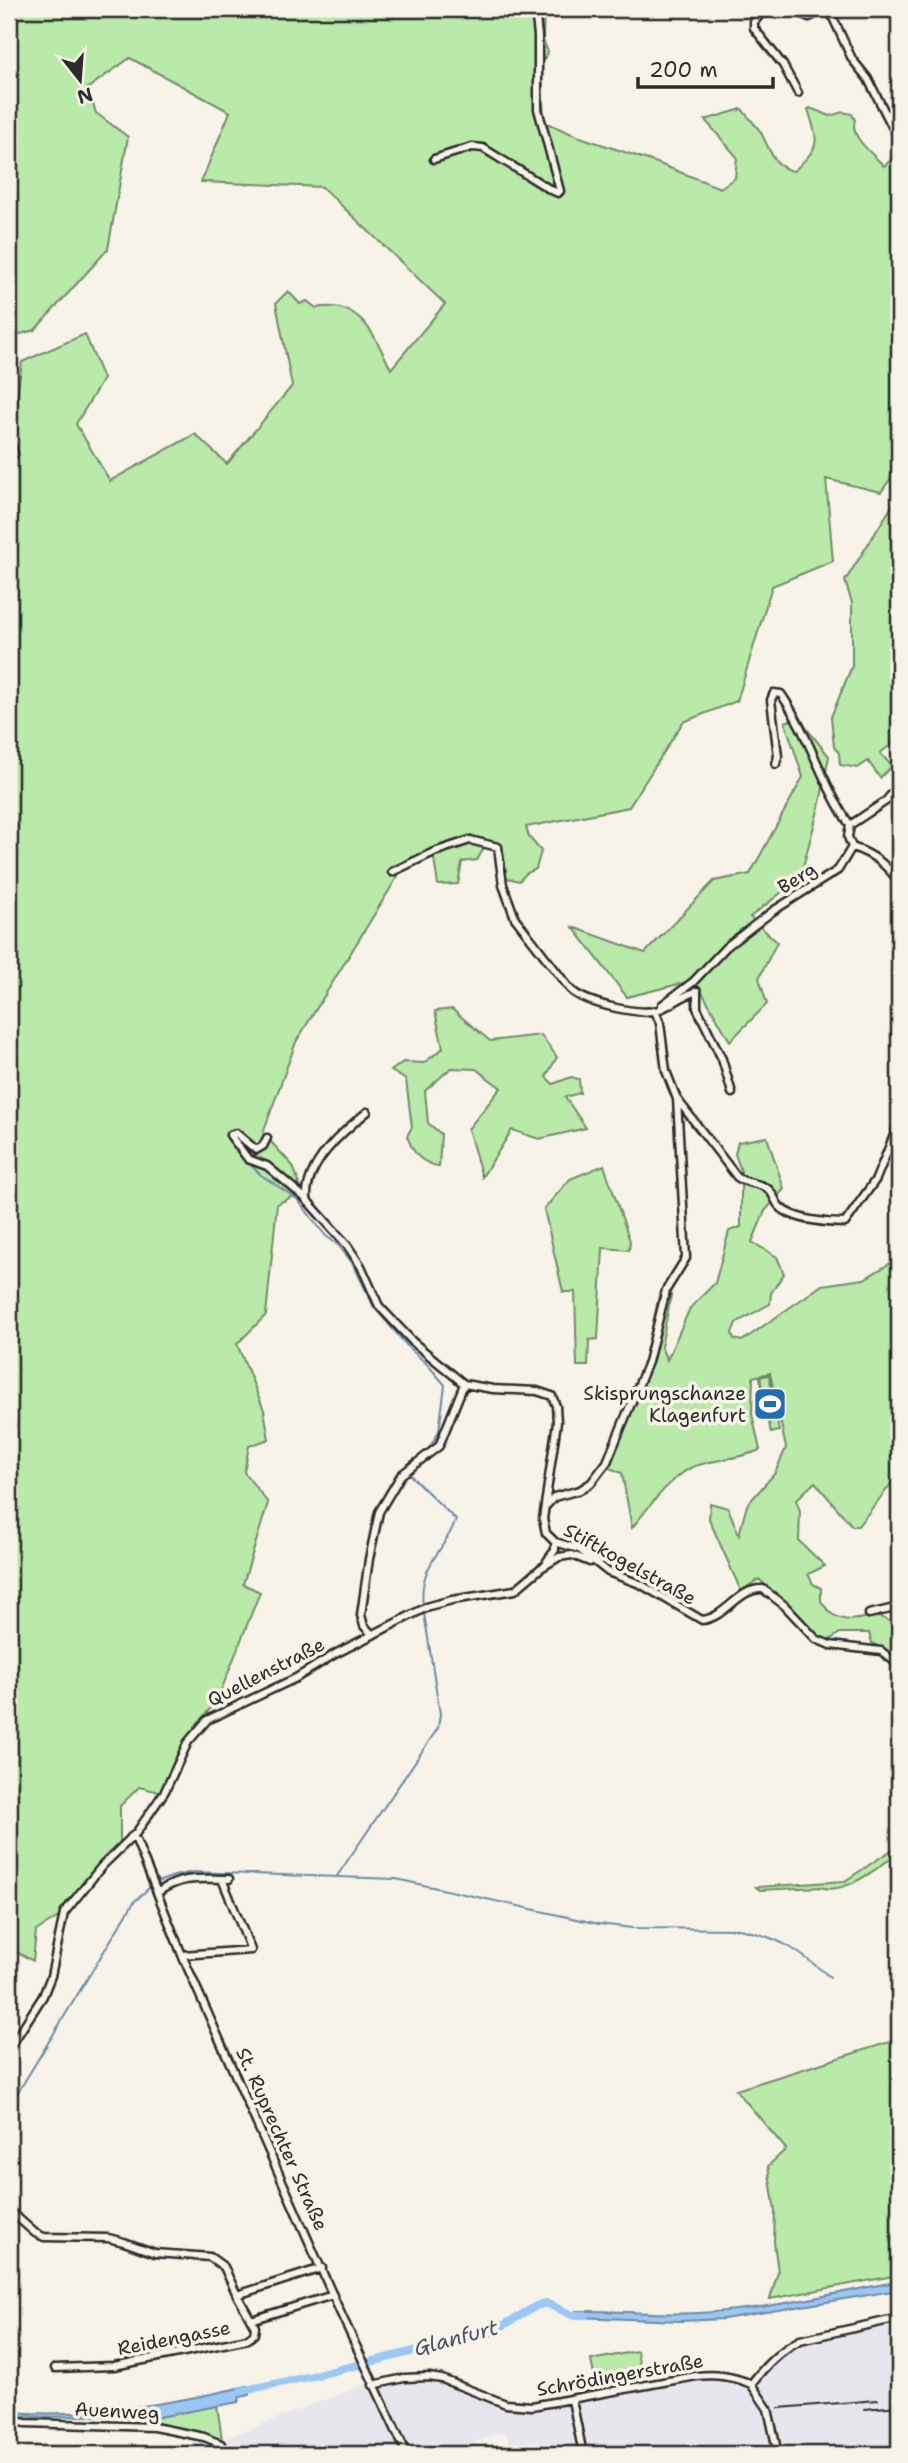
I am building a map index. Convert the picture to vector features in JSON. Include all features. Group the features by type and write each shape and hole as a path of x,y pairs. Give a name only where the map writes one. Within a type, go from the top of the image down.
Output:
{"street":[{"path":"434,159 472,147 483,148 551,190 558,193 560,191 538,109 538,36 535,9"},
{"path":"765,9 754,22 754,28 783,65 798,93"},
{"path":"791,9 809,17 828,9 852,59 867,79 899,140"},
{"path":"9,440 14,454"},
{"path":"776,764 777,745 771,706 771,695 774,693 781,694 791,709 837,806 850,825"},
{"path":"899,785 886,801 850,825 848,837 852,847 879,859 899,883"},
{"path":"392,873 434,852 470,840 498,848 503,885 515,918 569,989 580,997 600,1004 655,1011 697,991 697,1008 722,1059 732,1093"},
{"name":"Berg","path":"655,1011 693,982 726,947 773,911 838,870 852,847"},
{"name":"Stiftkogelstraße","path":"655,1011 660,1023 666,1071 677,1099 737,1177 770,1190 780,1207 789,1213 845,1223 876,1179 899,1123"},
{"name":"Stiftkogelstraße","path":"677,1099 686,1258 666,1290 645,1371 607,1462 591,1483 580,1490 554,1497 544,1508 543,1525 548,1536 555,1542 579,1549 595,1564 613,1575 640,1584 702,1620 719,1615 751,1590 763,1590 784,1605 816,1639 830,1645 881,1651 899,1665"},
{"path":"307,1201 307,1190 328,1148 342,1132 367,1112"},
{"path":"267,1138 263,1146 256,1150 236,1133 230,1135 248,1158 267,1167 307,1201 355,1255 374,1298 413,1342 464,1384 537,1391 547,1393 554,1399 556,1429 544,1508"},
{"path":"373,1635 362,1622 361,1615 379,1512 401,1475 439,1446 464,1384"},
{"path":"462,1392 474,1387"},
{"name":"Quellenstraße","path":"541,1568 555,1550 555,1542"},
{"name":"Quellenstraße","path":"9,2049 43,1996 51,1976 64,1913 93,1876 131,1837 165,1791 188,1742 207,1720 296,1678 429,1606 515,1590 555,1558 567,1555 595,1564"},
{"path":"869,1614 899,1607"},
{"name":"St. Ruprechter Straße","path":"131,1837 136,1840 182,1955 366,2370 407,2454"},
{"path":"156,1888 182,1880 225,1879 251,1950 182,1955"},
{"name":"Reidengasse","path":"9,2210 35,2233 44,2237 108,2238 155,2253 210,2257 223,2267 255,2330 248,2339 114,2366 55,2368"},
{"path":"237,2295 322,2268"},
{"path":"251,2320 333,2295"},
{"path":"778,2454 768,2409 751,2384 768,2363 786,2347 800,2340 899,2318"},
{"name":"Schrödingerstraße","path":"373,2385 404,2378 429,2377 442,2379 506,2404 532,2406 696,2376 716,2374 735,2377 751,2384"},
{"path":"572,2400 583,2454"},
{"name":"Auenweg","path":"9,2420 26,2423 155,2427 204,2437 221,2444 221,2454"}],"shaded area":[{"path":"899,2320 899,2454 584,2454 574,2403 716,2379 740,2385 751,2392 784,2354 804,2342"},
{"path":"428,2378 455,2385 511,2408 544,2409 567,2405 572,2408 580,2450 561,2454 512,2454 506,2431 444,2454 177,2454 204,2435 222,2440 378,2379 381,2383"}],"green space":[{"path":"9,9 544,9 543,40 548,52 544,59 536,62 542,76 544,122 577,136 720,188 735,178 737,157 705,120 742,109 760,131 777,162 794,171 809,155 815,143 816,137 808,109 810,108 830,116 843,112 852,114 855,133 868,151 884,166 899,153 899,467 881,492 826,479 833,561 772,586 737,701 683,722 629,807 526,827 529,837 541,851 536,869 519,881 503,877 500,848 487,843 477,860 462,862 458,884 438,885 434,859 429,852 401,871 296,1042 263,1133 293,1166 302,1192 277,1204 266,1315 237,1344 264,1410 269,1439 249,1446 244,1472 268,1503 243,1584 260,1592 217,1701 196,1725 160,1792 139,1787 120,1806 120,1844 60,1916 36,1931 33,1961 9,1948 9,454 22,362 85,334 103,379 76,424 110,481 195,434 227,464 292,386 276,303 288,291 300,304 307,301 316,308 345,309 355,314 371,332 391,369 445,304 322,187 201,182 230,112 130,58 88,88 96,113 128,137 108,249 35,330 9,337"},
{"path":"899,495 899,745 894,743 880,753 892,766 880,778 868,761 858,768 840,765 839,753 834,747 831,717 852,666 852,603 845,581"},
{"path":"798,718 829,756 820,803 800,878 750,917 777,942 759,978 767,1004 730,1041 695,980 627,997 573,927 645,953 714,881 750,874 803,777 785,722"},
{"path":"452,1009 490,1041 541,1035 557,1057 546,1077 553,1084 571,1077 579,1079 580,1093 565,1097 586,1128 539,1139 512,1130 482,1177 468,1129 501,1088 476,1069 451,1068 425,1091 428,1123 441,1134 439,1167 418,1156 407,1136 412,1127 406,1080 391,1071 403,1062 424,1063 443,1048 435,1011"},
{"path":"767,1137 784,1189 765,1211 752,1242 777,1257 784,1274 771,1293 770,1304 736,1323 732,1333 734,1339 742,1341 822,1285 864,1279 899,1258 899,1474 858,1526 852,1526 815,1482 796,1500 800,1511 799,1541 825,1566 808,1574 813,1584 821,1588 821,1601 831,1613 841,1618 849,1620 873,1617 890,1621 899,1629 899,1663 893,1654 872,1643 869,1633 840,1633 827,1642 813,1634 759,1579 741,1591 709,1519 710,1503 728,1508 739,1535 747,1505 775,1473 786,1448 770,1373 753,1377 752,1414 760,1450 687,1470 661,1493 632,1528 622,1473 602,1465 644,1367 659,1295 671,1295 661,1347 667,1360 690,1308 715,1283 729,1231 741,1227 741,1171 735,1154 738,1142"},
{"path":"604,1165 630,1241 629,1250 603,1248 598,1339 589,1340 588,1366 577,1366 575,1292 563,1292 544,1209 570,1179"},
{"name":"Skisprungschanze Klagenfurt","path":"769,1375 779,1431 771,1433 760,1377"},
{"path":"899,1845 899,1853 862,1878 841,1887 760,1890 756,1887 845,1881"},
{"path":"899,2039 899,2275 770,2299 778,2272 774,2242 775,2211 768,2166 786,2149 736,2090"},
{"path":"637,2351 642,2377 596,2386 591,2360"},
{"path":"217,2405 222,2440 175,2427 154,2427 154,2418"}],"water":[{"path":"899,2281 899,2290 724,2319 680,2321 576,2317 576,2311 684,2313 749,2309"},
{"path":"247,2386 250,2395 240,2397 238,2402 154,2418 149,2414 45,2417 9,2415 9,2412 69,2413 129,2408"}],"waterway":[{"path":"228,1140 261,1175 297,1199 325,1235 339,1246 353,1264 374,1307 445,1385 439,1431 430,1447 405,1468"},
{"path":"408,1473 456,1520 424,1580 423,1606"},
{"path":"337,1876 438,1728 440,1714 424,1613"},
{"path":"155,1883 193,1872 396,1879 599,1924 632,1928 739,1929 767,1936 788,1946 830,1977"},
{"path":"9,2107 134,1902 151,1886"},
{"name":"Glanfurt","path":"241,2391 492,2332 546,2303 572,2315 585,2315"}],"railway":[{"path":"779,2408 878,2400"},
{"path":"864,2409 899,2406"}],"place":[{"name":"Skisprungschanze Klagenfurt","path":"770,1404"}]}
